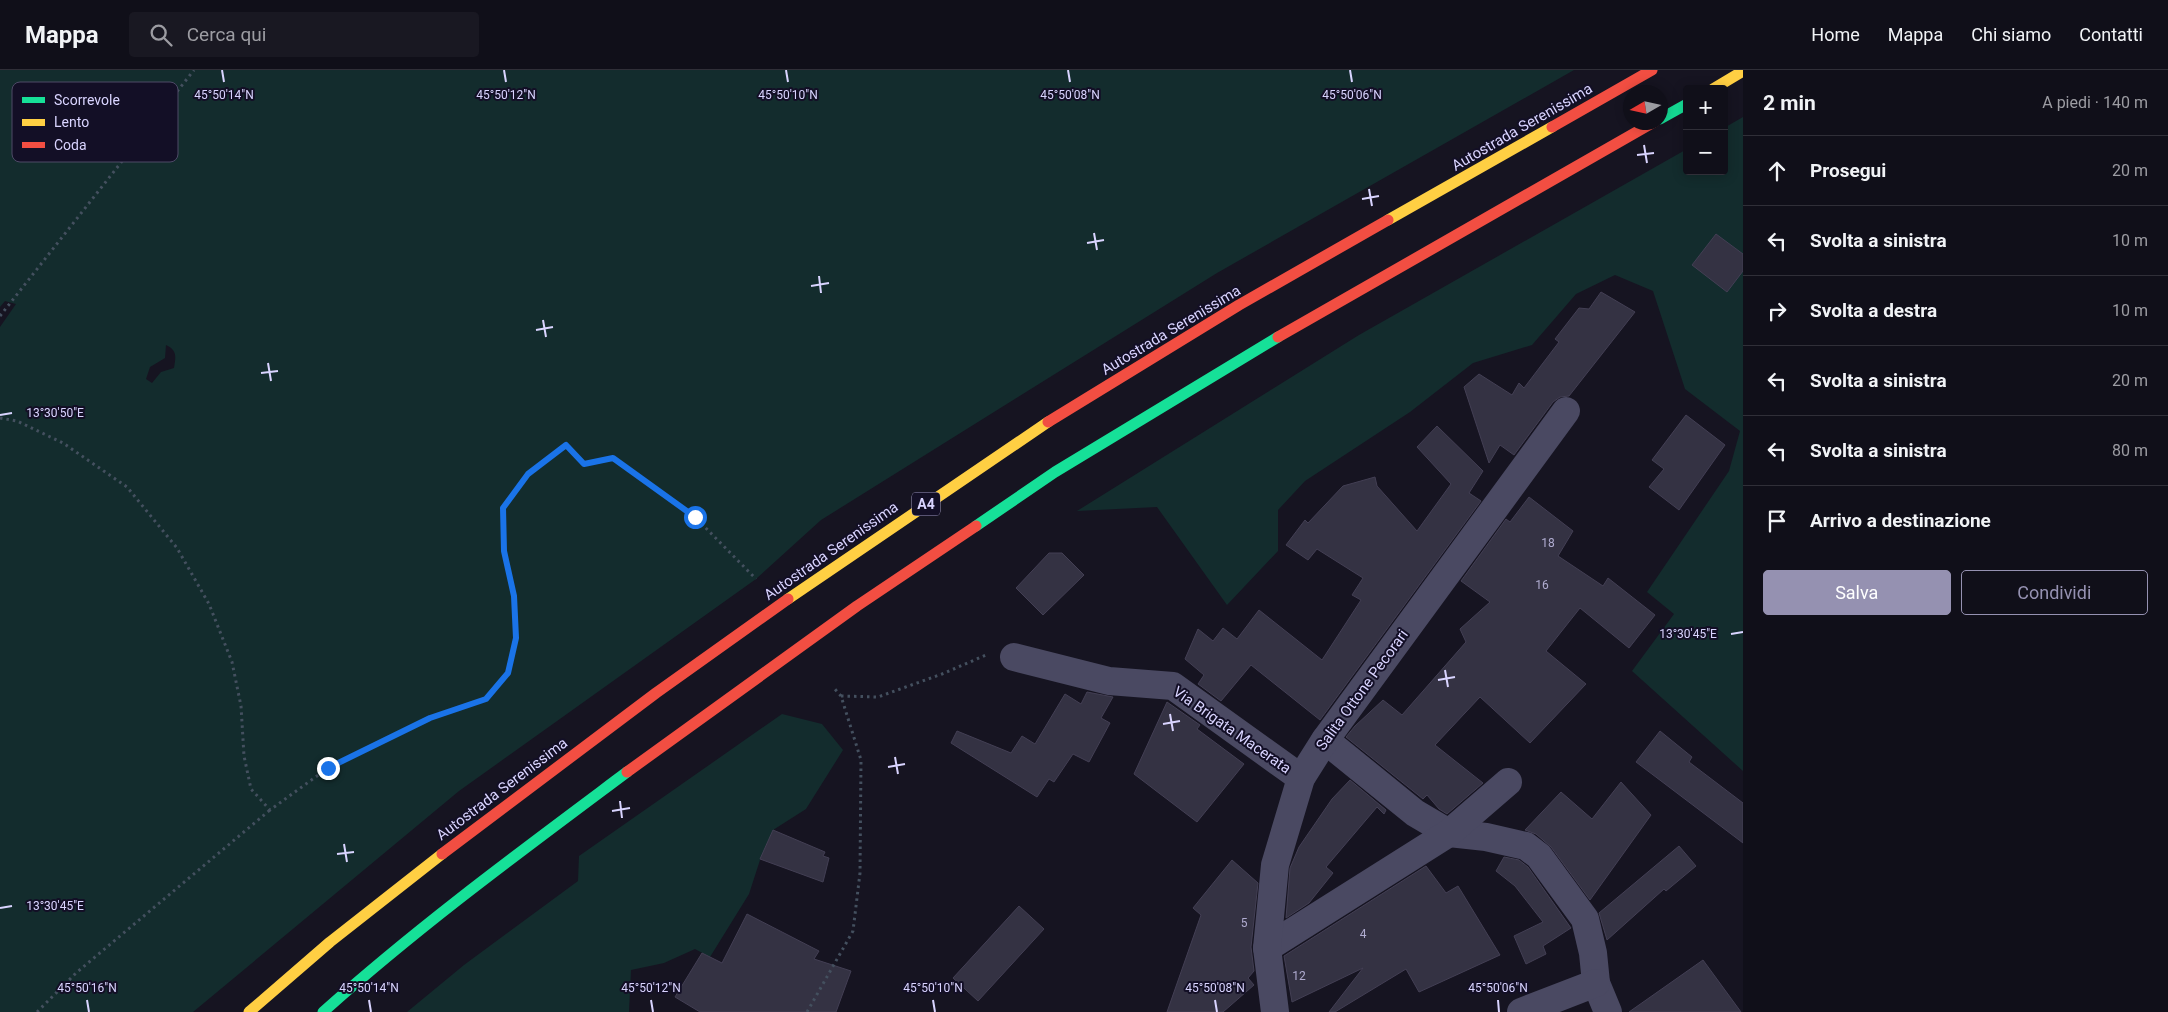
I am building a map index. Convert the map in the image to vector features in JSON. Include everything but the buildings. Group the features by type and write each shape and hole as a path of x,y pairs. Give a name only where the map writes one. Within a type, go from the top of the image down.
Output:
{"highway":[{"name":"Autostrada Serenissima","path":"249,1012 330,942 517,796 656,693 759,620 1020,440 1239,305 1652,70"},
{"path":"1720,85 1743,71"},
{"path":"1668,115 1683,106"},
{"path":"323,1012 360,980 523,850 688,727 857,606 1047,477 1266,344 1640,130"}],"street":[{"name":"Salita Ottone Pecorari","path":"1275,1012 1268,948 1275,865 1301,778 1325,740 1566,410"},
{"name":"Via Brigata Macerata","path":"1014,657 1109,681 1173,686 1301,778"},
{"path":"1325,740 1415,813 1449,833 1486,837 1526,846 1539,856 1585,919 1593,953 1596,983 1608,1012"},
{"path":"1268,948 1449,833 1508,782"},
{"path":"1521,1012 1596,983"}],"path":[{"path":"178,90 194,70"},
{"path":"0,316 121,162"},
{"path":"0,418 16,421 63,443 127,487 177,548 209,604 232,662 241,706 244,756 251,789 270,810"},
{"path":"37,1012 76,973 270,810 328,768 430,718 486,699 508,673 516,638 514,596 504,551 503,508 528,474 566,445 584,464 613,458 695,517 756,579"},
{"path":"840,696 878,697 942,674 986,655 1014,657"},
{"path":"808,1012 853,931 860,873 861,760 840,696 833,687"}],"green space":[{"path":"0,70 1574,70 1217,273 821,520 756,579 459,791 193,1012 0,1012 0,327 16,304 5,301 0,307","holes":["166,345 175,354 174,368 161,372 152,383 146,379 150,367 165,358"]},
{"path":"1743,117 1743,771 1632,671 1674,614 1647,592 1729,471 1740,431 1685,389 1653,291 1615,275 1576,294 1532,345 1473,363 1410,412 1305,481 1278,510 1278,551 1227,605 1157,507 1077,511 1359,335 1683,151 1683,175 1728,175 1728,126"},
{"path":"782,714 822,724 843,750 806,809 773,830 760,860 749,894 710,957 695,949 664,963 631,970 629,1012 407,1012 464,965 578,881 579,856"}],"traffic: fast":[{"path":"1668,115 1683,106"},
{"path":"976,526 1055,472 1278,337"},
{"path":"323,1012 434,919 627,772"}],"traffic: slow":[{"path":"1720,85 1743,71"},
{"path":"1388,220 1552,127"},
{"path":"788,599 1048,422"},
{"path":"249,1012 330,942 442,854"}],"traffic: jam":[{"path":"1552,127 1652,70"},
{"path":"1278,337 1640,130"},
{"path":"1048,422 1239,305 1388,220"},
{"path":"627,772 857,606 976,526"},
{"path":"442,854 656,693 788,599"}],"route":[{"path":"328,768 430,718 486,699 508,673 516,638 514,596 504,551 503,508 528,474 566,445 584,464 613,458 695,517"}]}
